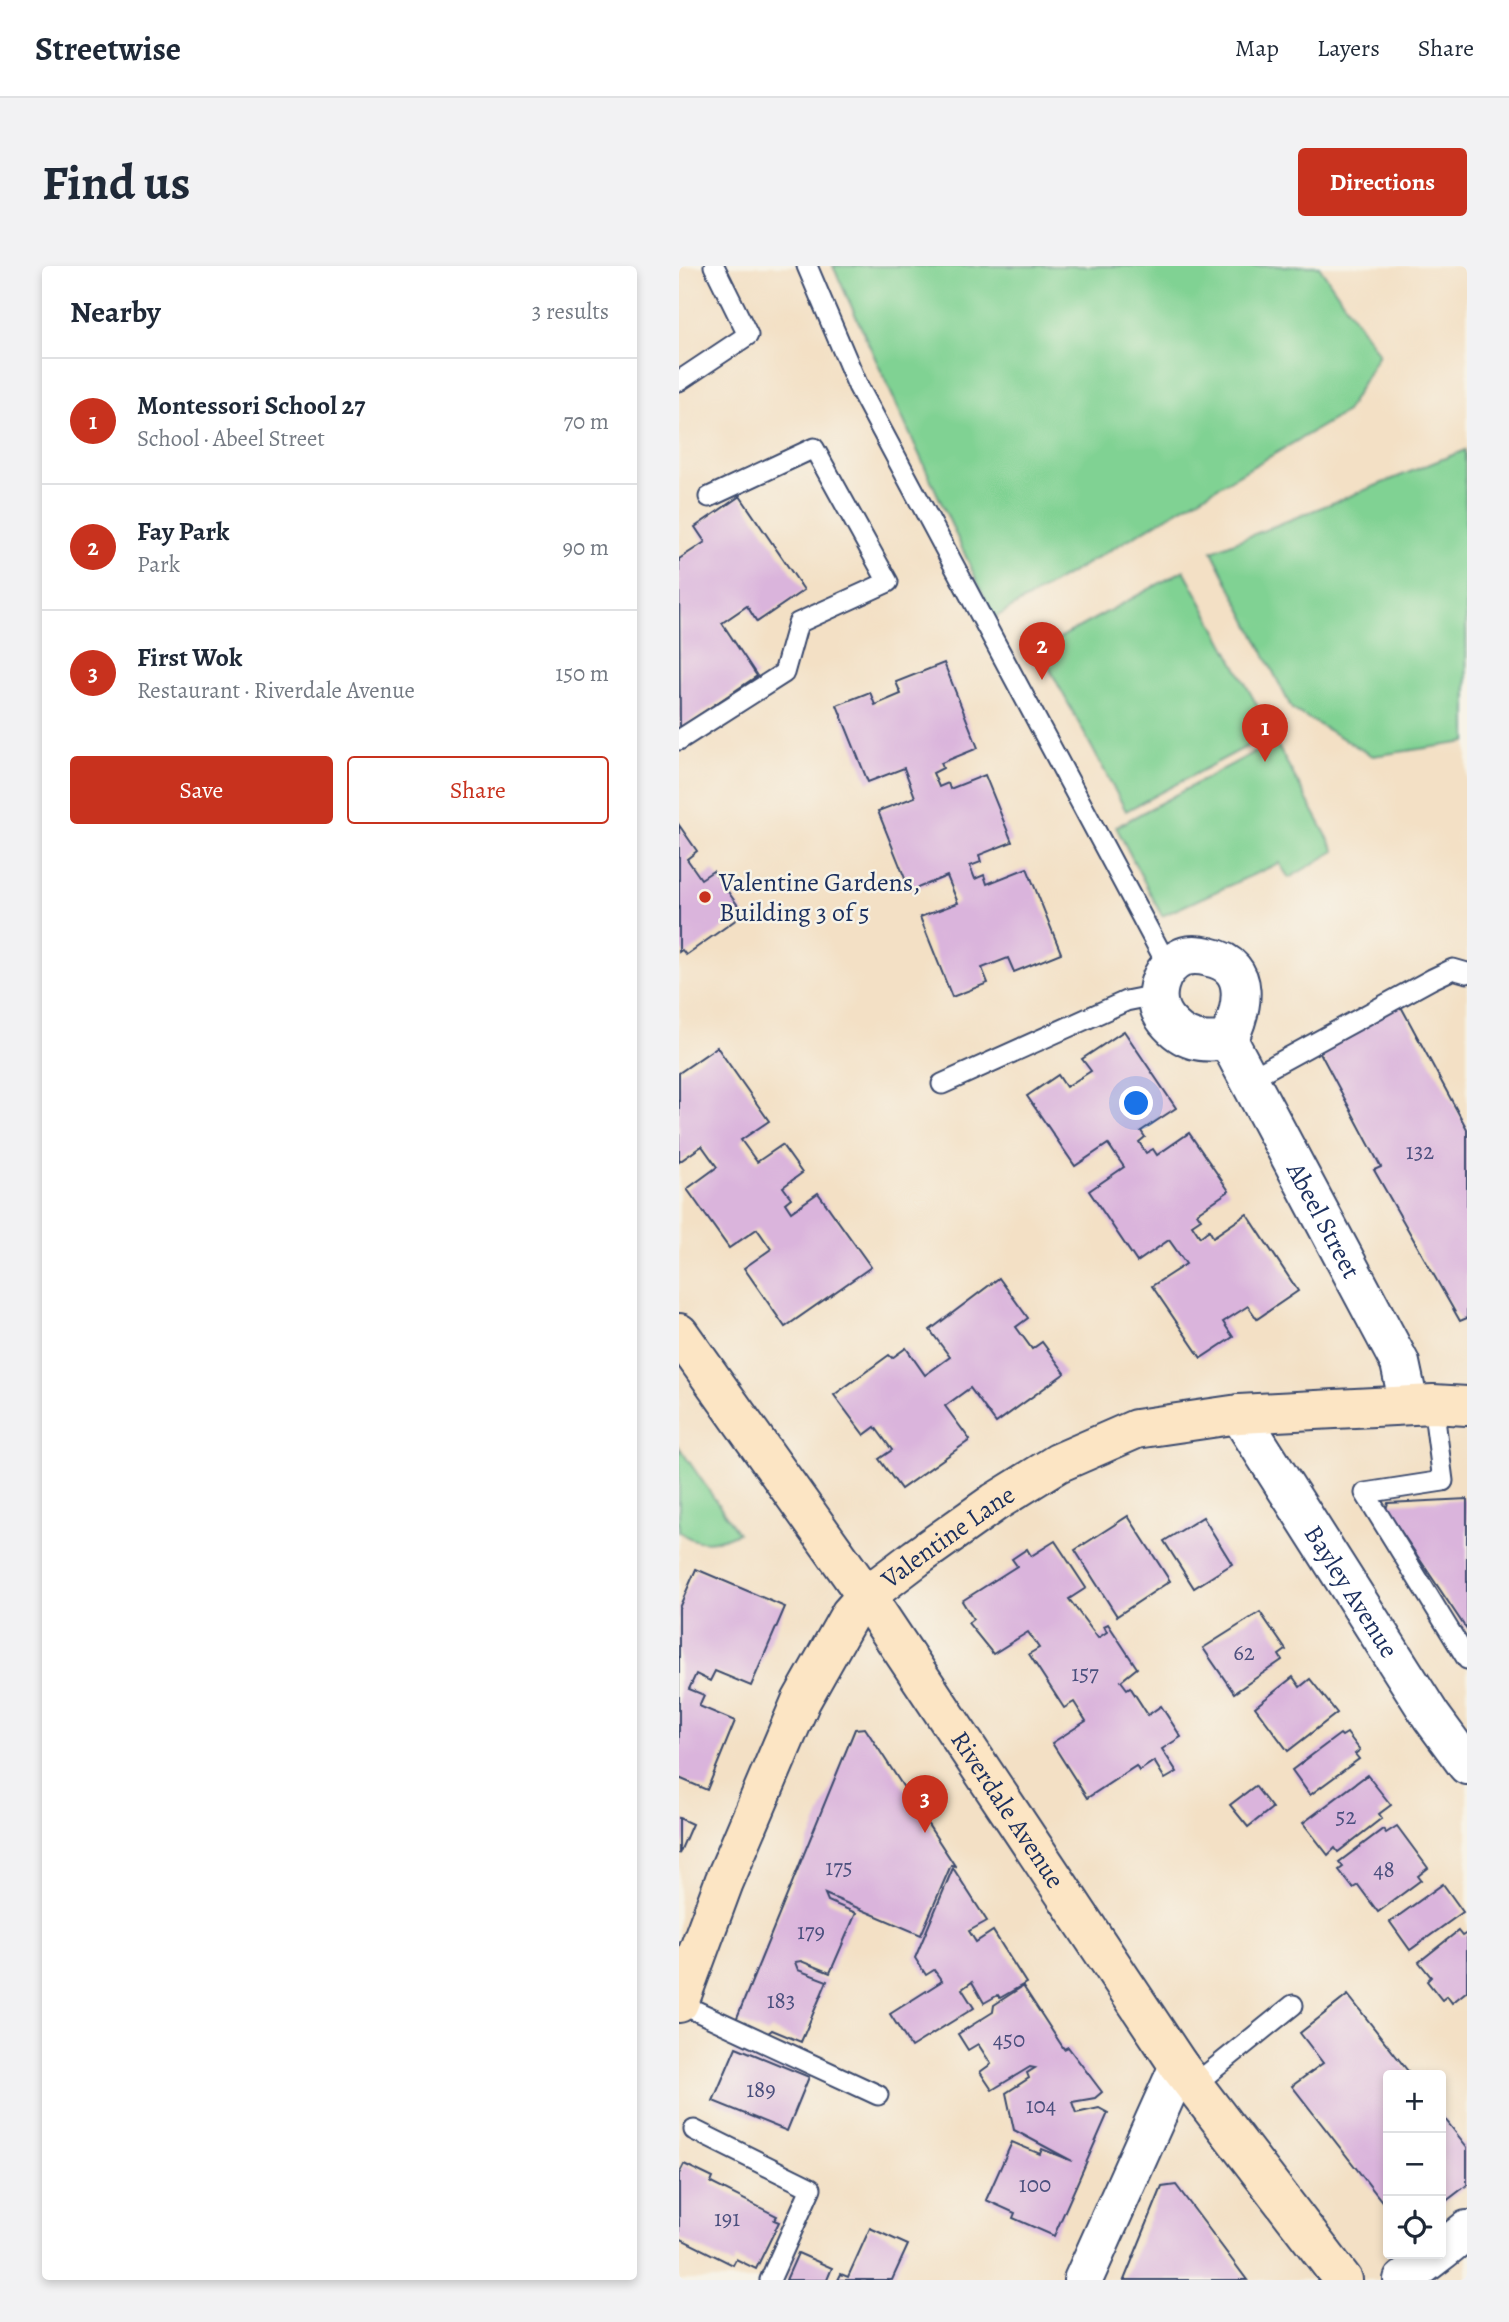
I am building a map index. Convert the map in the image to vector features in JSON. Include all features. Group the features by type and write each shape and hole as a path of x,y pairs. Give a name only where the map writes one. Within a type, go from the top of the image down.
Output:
{"main road":[{"name":"Riverdale Avenue","path":"679,1333 866,1596 1186,2075 1343,2280"},
{"name":"Valentine Lane","path":"679,2003 724,1882 801,1701 850,1614 866,1596 995,1502 1088,1448 1148,1426 1239,1414 1436,1405"}],"street":[{"path":"1198,955 1215,958 1229,967 1240,981 1243,1001 1228,1040 1204,1043 1179,1035 1163,1017 1162,982 1182,957 1198,955"},
{"name":"Abeel Street","path":"1228,1040 1400,1363 1436,1405"},
{"name":"Bayley Avenue","path":"1239,1414 1431,1716 1467,1765"},
{"path":"1083,2280 1186,2075"},
{"path":"1446,2246 1467,2230"},
{"path":"1403,2280 1430,2259"}],"lane":[{"path":"679,381 748,335 714,266"},
{"path":"807,266 858,386 1162,982 942,1084"},
{"path":"679,740 784,673 798,623 888,582 814,448 709,497"},
{"path":"1249,1079 1432,979 1453,969 1467,973"},
{"path":"1436,1405 1443,1481 1365,1493 1467,1659"},
{"path":"679,2003 878,2095"},
{"path":"1186,2075 1293,2005"},
{"path":"694,2130 811,2188 770,2280"}],"green space":[{"path":"833,266 1319,266 1379,354 1346,412 994,618"},
{"path":"1465,450 1467,742 1373,756 1292,709 1212,551"},
{"path":"1184,570 1272,733 1126,811 1039,649"},
{"path":"1275,741 1335,851 1289,878 1279,863 1162,916 1116,827"},
{"path":"679,1447 738,1533 708,1542 693,1540 679,1531"}],"building":[{"path":"740,496 804,590 757,622 747,606 722,623 757,676 680,728 679,559 705,542 695,527"},
{"path":"944,663 978,748 941,763 943,768 933,773 939,787 948,783 950,789 985,775 1012,842 979,855 981,862 970,866 975,879 984,875 987,884 1027,868 1061,953 1014,972 1008,958 982,968 988,983 952,997 920,917 958,903 947,876 910,891 878,811 915,797 904,768 868,782 837,705 870,692 875,705 901,694 896,682"},
{"name":"Valentine Gardens, Building 3 of 5","path":"679,825 697,851 687,859 701,879 713,871 744,914 686,955 682,950 679,952"},
{"path":"1398,1001 1467,1129 1467,1318 1460,1321 1374,1170 1381,1167 1316,1045"},
{"path":"1124,1031 1176,1108 1141,1131 1145,1137 1139,1142 1146,1153 1153,1149 1157,1155 1189,1133 1229,1191 1197,1213 1201,1219 1192,1225 1200,1237 1209,1230 1213,1237 1247,1214 1298,1291 1257,1319 1248,1306 1223,1322 1233,1337 1201,1358 1152,1286 1186,1264 1169,1240 1137,1262 1089,1191 1124,1167 1108,1144 1075,1166 1027,1096 1058,1075 1066,1087 1091,1071 1082,1059"},
{"path":"717,1047 769,1121 741,1140 757,1162 782,1145 802,1173 783,1187 791,1198 785,1203 791,1212 818,1193 871,1267 785,1327 744,1268 771,1249 757,1229 729,1248 687,1189 717,1167 702,1146 679,1162 679,1073"},
{"path":"999,1278 1028,1318 1016,1327 1032,1349 1042,1342 1065,1373 996,1423 970,1388 945,1406 970,1440 901,1489 879,1459 892,1450 875,1427 864,1435 834,1395 889,1355 892,1358 906,1348 925,1375 950,1357 930,1330"},
{"path":"1467,1499 1467,1630 1386,1509 1388,1503"},
{"path":"1128,1516 1170,1581 1117,1616 1075,1550"},
{"path":"1203,1517 1232,1564 1194,1588 1164,1541"},
{"path":"1055,1541 1086,1588 1069,1599 1098,1638 1107,1632 1104,1626 1108,1624 1137,1668 1121,1681 1127,1689 1130,1687 1148,1715 1161,1706 1181,1737 1162,1749 1177,1772 1165,1779 1154,1761 1139,1771 1136,1766 1087,1798 1052,1743 1086,1721 1074,1702 1064,1708 1029,1654 1039,1648 1028,1632 993,1654 968,1623 973,1619 962,1601 1017,1566 1012,1559 1027,1549 1031,1556"},
{"path":"696,1569 785,1607 751,1686 715,1671 710,1681 696,1674 689,1689 704,1695 699,1706 735,1721 707,1790 679,1778 679,1608"},
{"path":"1260,1612 1286,1650 1279,1655 1282,1660 1234,1693 1203,1648"},
{"path":"1293,1677 1300,1687 1310,1679 1337,1713 1288,1751 1255,1707"},
{"path":"865,1728 955,1866 951,1865 921,1935 825,1894 828,1901 856,1913 830,1973 801,1961 795,1962 798,1970 827,1981 801,2042 772,2030 767,2034 736,2020 855,1729"},
{"path":"1347,1733 1360,1750 1355,1754 1359,1759 1310,1795 1292,1770 1340,1734 1342,1736"},
{"path":"1367,1775 1391,1805 1379,1814 1382,1818 1338,1852 1335,1848 1328,1855 1303,1823"},
{"path":"1255,1786 1272,1808 1248,1827 1230,1805"},
{"path":"679,1818 692,1824 679,1854"},
{"path":"1397,1826 1428,1868 1418,1876 1421,1880 1378,1912 1358,1885 1353,1888 1339,1870 1343,1867 1339,1862 1383,1829 1386,1833"},
{"path":"953,1868 987,1921 969,1931 976,1942 993,1931 1026,1983 1000,1998 998,1995 984,2003 972,1982 962,1989 974,2008 911,2047 890,2014 942,1981 934,1970 926,1975 915,1958"},
{"path":"1443,1884 1463,1912 1410,1950 1390,1922"},
{"path":"1458,1931 1462,1936 1467,1933 1467,1991 1452,2003 1447,1996 1442,2000 1427,1981 1431,1977 1419,1962"},
{"path":"1023,1986 1064,2049 1068,2047 1102,2092 1095,2098 1072,2102 1076,2113 1099,2108 1108,2113 1054,2236 1013,2218 1015,2213 986,2200 1012,2142 1040,2154 1042,2149 1072,2161 1014,2130 1006,2093 1029,2078 1027,2073 1035,2068 1030,2067 992,2090 980,2072 991,2064 978,2044 968,2050 958,2034 993,2012 994,2005"},
{"path":"1348,1995 1407,2070 1383,2070 1383,2203 1292,2086 1323,2063 1300,2033"},
{"path":"736,2047 809,2077 787,2131 713,2101"},
{"path":"1446,2120 1467,2147 1467,2185 1446,2201"},
{"path":"684,2164 713,2178 711,2183 777,2216 774,2220 779,2222 756,2269 736,2259 733,2265 679,2238 679,2174"},
{"path":"1176,2185 1247,2280 1124,2280 1162,2187"},
{"path":"870,2228 908,2245 892,2280 838,2280 841,2274 848,2277"},
{"path":"798,2253 832,2268 827,2280 786,2280"}],"place":[{"name":"Fay Park","path":"1042,680"},
{"name":"Montessori School 27","path":"1265,762"},
{"name":"Valentine Gardens, Building 3 of 5","path":"705,897"},
{"name":"First Wok","path":"925,1833"}]}
